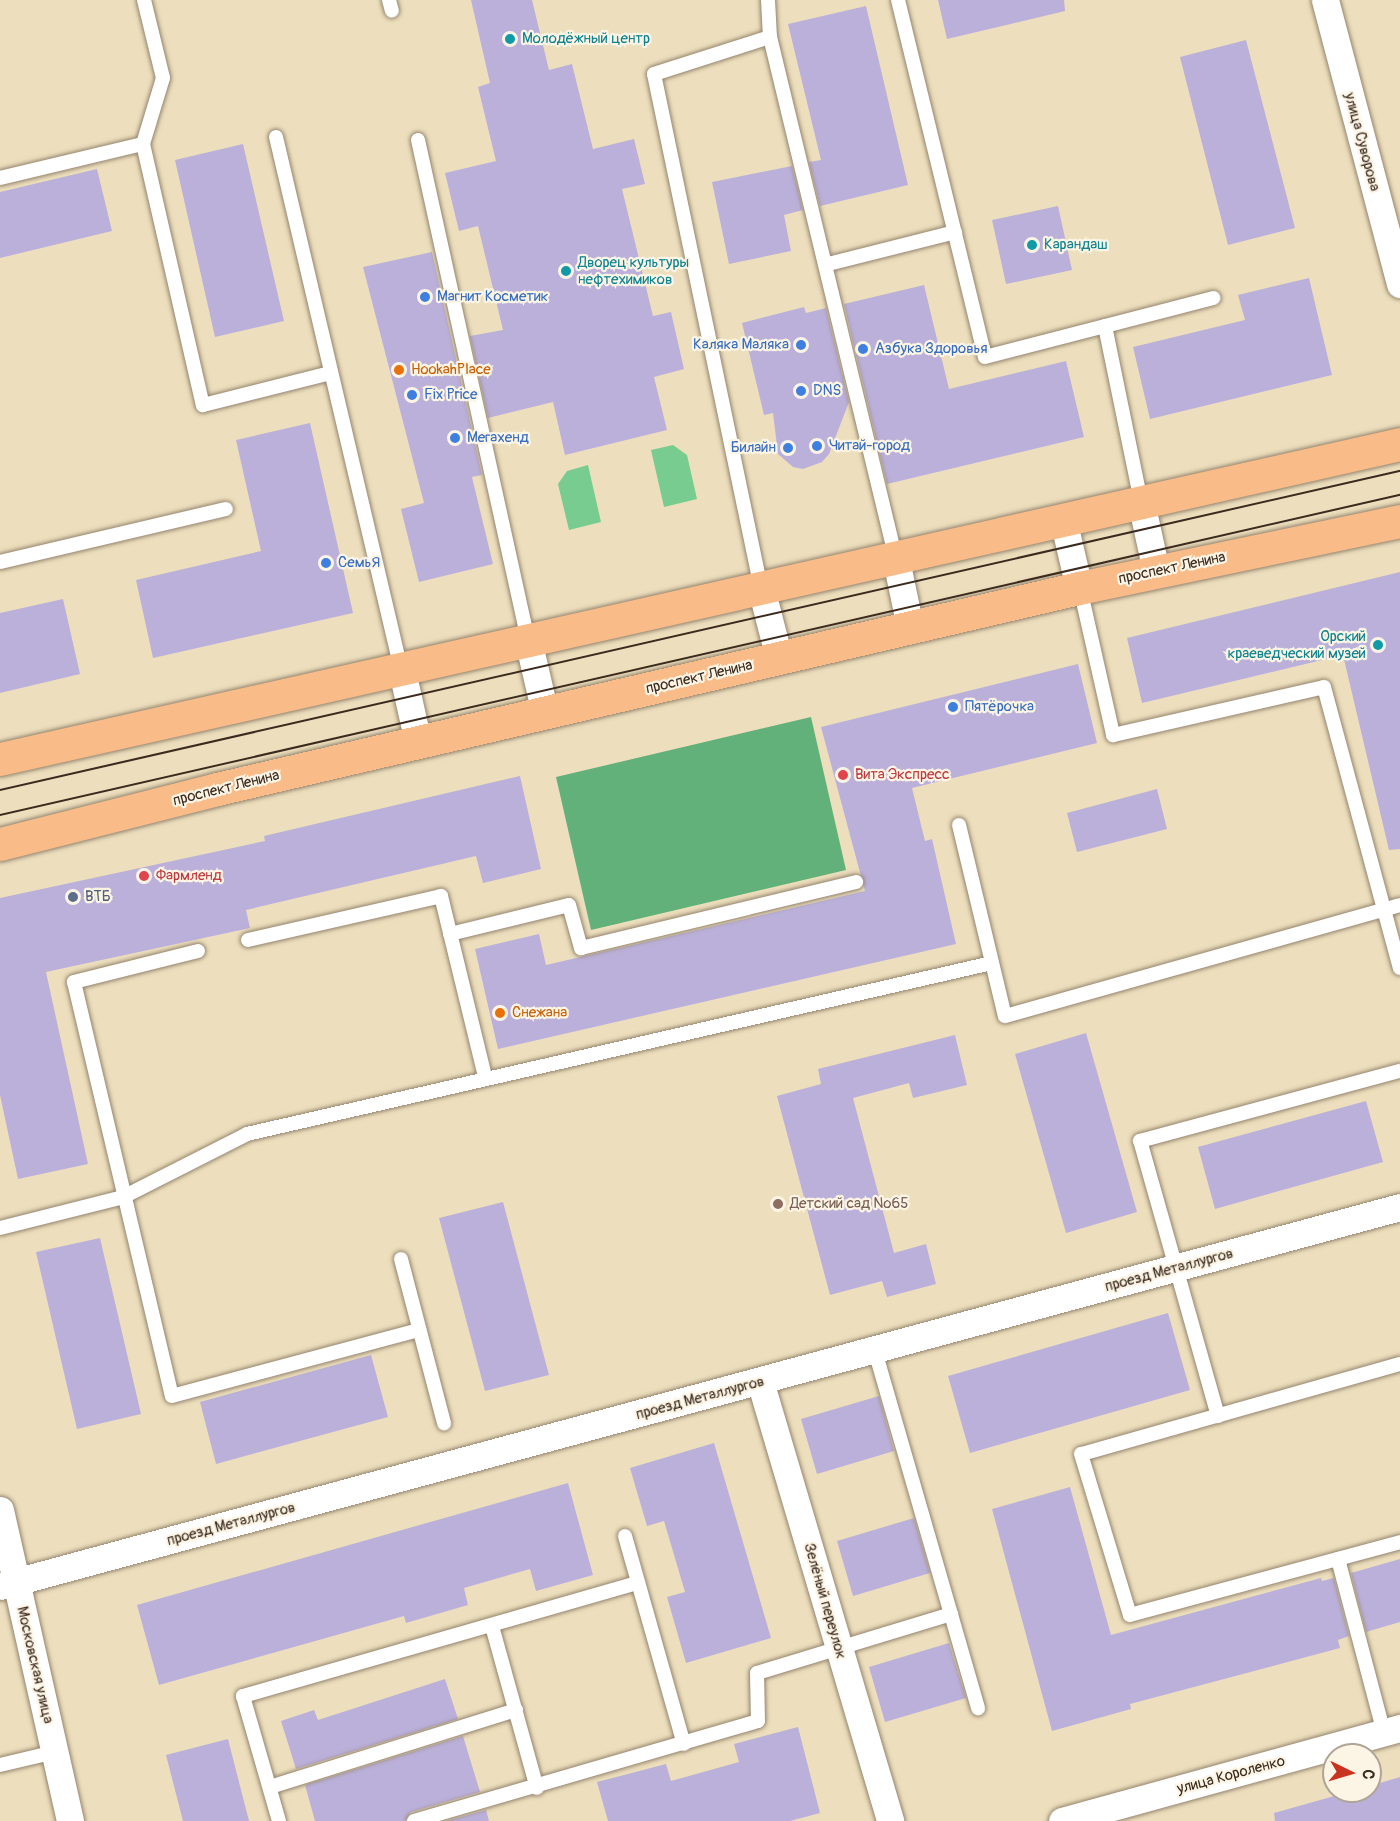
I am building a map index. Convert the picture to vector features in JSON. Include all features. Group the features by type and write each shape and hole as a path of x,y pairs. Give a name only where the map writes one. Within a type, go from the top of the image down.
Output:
{"main road":[{"path":"0,759 402,671 895,555 1400,444"},
{"name":"проспект Ленина","path":"0,844 418,742 910,627 1156,571 1400,521"}],"street":[{"name":"улица Суворова","path":"1325,0 1392,224 1400,284"},
{"path":"1141,502 1156,571"},
{"path":"1063,519 1080,588"},
{"path":"895,555 910,627"},
{"path":"761,588 779,658"},
{"path":"528,640 545,713"},
{"path":"402,671 418,742"},
{"name":"проезд Металлургов","path":"8,1584 1400,1207"},
{"name":"Зелёный переулок","path":"760,1382 890,1821"},
{"name":"Московская улица","path":"0,1510 8,1584 55,1752 70,1821"},
{"name":"улица Короленко","path":"1062,1821 1392,1731"}],"lane":[{"path":"144,0 163,78 143,144 203,405 330,373"},
{"path":"768,0 770,37 828,264 895,555"},
{"path":"898,0 986,357 1213,298"},
{"path":"761,588 654,74 770,37"},
{"path":"276,137 402,671"},
{"path":"418,140 528,640"},
{"path":"0,178 143,144"},
{"path":"828,264 955,232"},
{"path":"1105,326 1141,502"},
{"path":"0,562 226,509"},
{"path":"1080,588 1113,735 1324,687 1400,968"},
{"path":"959,825 1005,1016 1400,905"},
{"path":"450,934 569,905 581,948 856,882"},
{"path":"248,940 441,896 485,1077"},
{"path":"198,951 74,982 171,1396 419,1330"},
{"path":"0,1228 123,1197 247,1134 485,1077 992,963"},
{"path":"1218,1416 1140,1142 1400,1071"},
{"path":"400,1259 444,1423"},
{"path":"874,1351 978,1708"},
{"path":"1400,1364 1081,1454 1130,1615 1400,1542"},
{"path":"625,1536 684,1744"},
{"path":"1338,1559 1392,1731"},
{"path":"279,1821 243,1696 638,1583"},
{"path":"414,1821 537,1788 758,1722 757,1673 951,1614"},
{"path":"492,1626 537,1788"},
{"path":"270,1787 516,1710"},
{"path":"0,1765 55,1752"}],"green space":[{"path":"673,445 687,455 697,499 664,507 651,450"},
{"path":"588,465 601,522 569,530 558,484 567,471"},
{"path":"811,717 846,870 591,930 556,777"}],"building":[{"name":"Дворец культуры нефтехимиков","path":"471,0 532,0 549,70 572,64 593,149 634,139 645,184 622,189 653,316 671,312 684,369 654,377 667,430 565,455 553,402 488,418 470,336 503,330 478,226 459,231 445,173 496,161 478,87 490,83"},
{"path":"938,0 1064,0 1065,11 947,39"},
{"path":"866,6 908,185 820,206 809,162 821,160 788,24"},
{"path":"1246,40 1295,228 1228,245 1180,57"},
{"path":"243,144 284,321 215,337 175,160"},
{"path":"792,166 803,210 784,215 791,251 729,264 712,182"},
{"path":"97,169 112,231 0,258 0,192"},
{"name":"Карандаш","path":"1058,206 1072,270 1006,284 992,220"},
{"path":"432,252 482,475 472,477 493,564 419,582 401,509 424,503 363,267"},
{"path":"1309,278 1332,375 1150,419 1133,347 1245,320 1238,295"},
{"path":"924,285 949,389 1066,361 1084,437 887,484 844,304"},
{"path":"804,307 806,313 826,308 849,402 829,454 822,462 803,469 793,467 778,454 773,413 764,415 742,323"},
{"path":"310,423 353,613 153,658 136,580 261,551 236,440"},
{"path":"1400,572 1400,849 1389,850 1343,655 1142,703 1127,638"},
{"path":"63,599 80,674 0,693 0,613"},
{"path":"1078,664 1097,743 912,788 925,841 932,839 956,944 498,1049 475,949 539,934 546,965 865,891 821,727"},
{"path":"520,776 541,869 483,883 476,856 246,910 250,928 46,972 88,1164 18,1179 0,1095 0,898 265,841 264,836"},
{"path":"1157,789 1167,829 1077,852 1067,813"},
{"path":"1086,1033 1137,1212 1066,1233 1015,1054"},
{"path":"955,1035 967,1085 913,1098 909,1083 853,1098 894,1253 926,1244 936,1284 887,1297 882,1281 830,1295 777,1096 821,1084 818,1069"},
{"path":"1366,1101 1383,1162 1215,1209 1198,1147"},
{"path":"503,1202 549,1375 485,1391 439,1218"},
{"path":"100,1238 141,1414 77,1429 36,1252"},
{"path":"1168,1313 1190,1390 970,1453 948,1376"},
{"path":"371,1355 388,1417 216,1464 200,1402"},
{"path":"879,1396 894,1451 817,1474 801,1419"},
{"path":"714,1443 771,1638 686,1663 667,1597 685,1592 664,1521 647,1526 630,1468"},
{"path":"568,1483 593,1575 536,1591 530,1569 464,1588 468,1605 406,1623 404,1616 159,1685 137,1605"},
{"path":"1070,1487 1111,1635 1321,1578 1322,1581 1334,1578 1349,1636 1338,1640 1340,1648 1130,1704 1131,1709 1052,1731 992,1509"},
{"path":"914,1518 930,1573 853,1596 837,1541"},
{"path":"1400,1559 1400,1622 1366,1632 1351,1573"},
{"path":"949,1643 966,1698 885,1722 869,1667"},
{"path":"445,1679 458,1719 296,1769 281,1721 314,1710 318,1720"},
{"path":"798,1727 820,1813 790,1821 608,1821 597,1782 666,1764 671,1781 739,1762 734,1744"},
{"path":"463,1736 480,1792 411,1812 405,1821 315,1821 305,1785"},
{"path":"228,1739 249,1821 183,1821 166,1755"},
{"path":"1400,1777 1400,1821 1275,1821 1274,1813 1322,1799 1322,1803 1382,1803 1382,1782"},
{"path":"486,1810 489,1821 446,1821"}],"tram line":[{"path":"0,790 1400,471"},
{"path":"0,815 1400,495"}],"place":[{"name":"Молодёжный центр","path":"510,39"},
{"name":"Карандаш","path":"1032,245"},
{"name":"Дворец культуры нефтехимиков","path":"566,271"},
{"name":"Магнит Косметик","path":"425,297"},
{"name":"Каляка Маляка","path":"801,345"},
{"name":"Азбука Здоровья","path":"863,349"},
{"name":"HookahPlace","path":"399,370"},
{"name":"DNS","path":"801,391"},
{"name":"Fix Price","path":"412,395"},
{"name":"Мегахенд","path":"455,438"},
{"name":"Читай-город","path":"817,446"},
{"name":"Билайн","path":"788,448"},
{"name":"СемьЯ","path":"326,563"},
{"name":"Орский краеведческий музей","path":"1378,645"},
{"name":"Пятёрочка","path":"953,707"},
{"name":"Вита Экспресс","path":"843,775"},
{"name":"Фармленд","path":"144,876"},
{"name":"ВТБ","path":"73,897"},
{"name":"Снежана","path":"500,1013"},
{"name":"Детский сад №65","path":"778,1204"}]}
